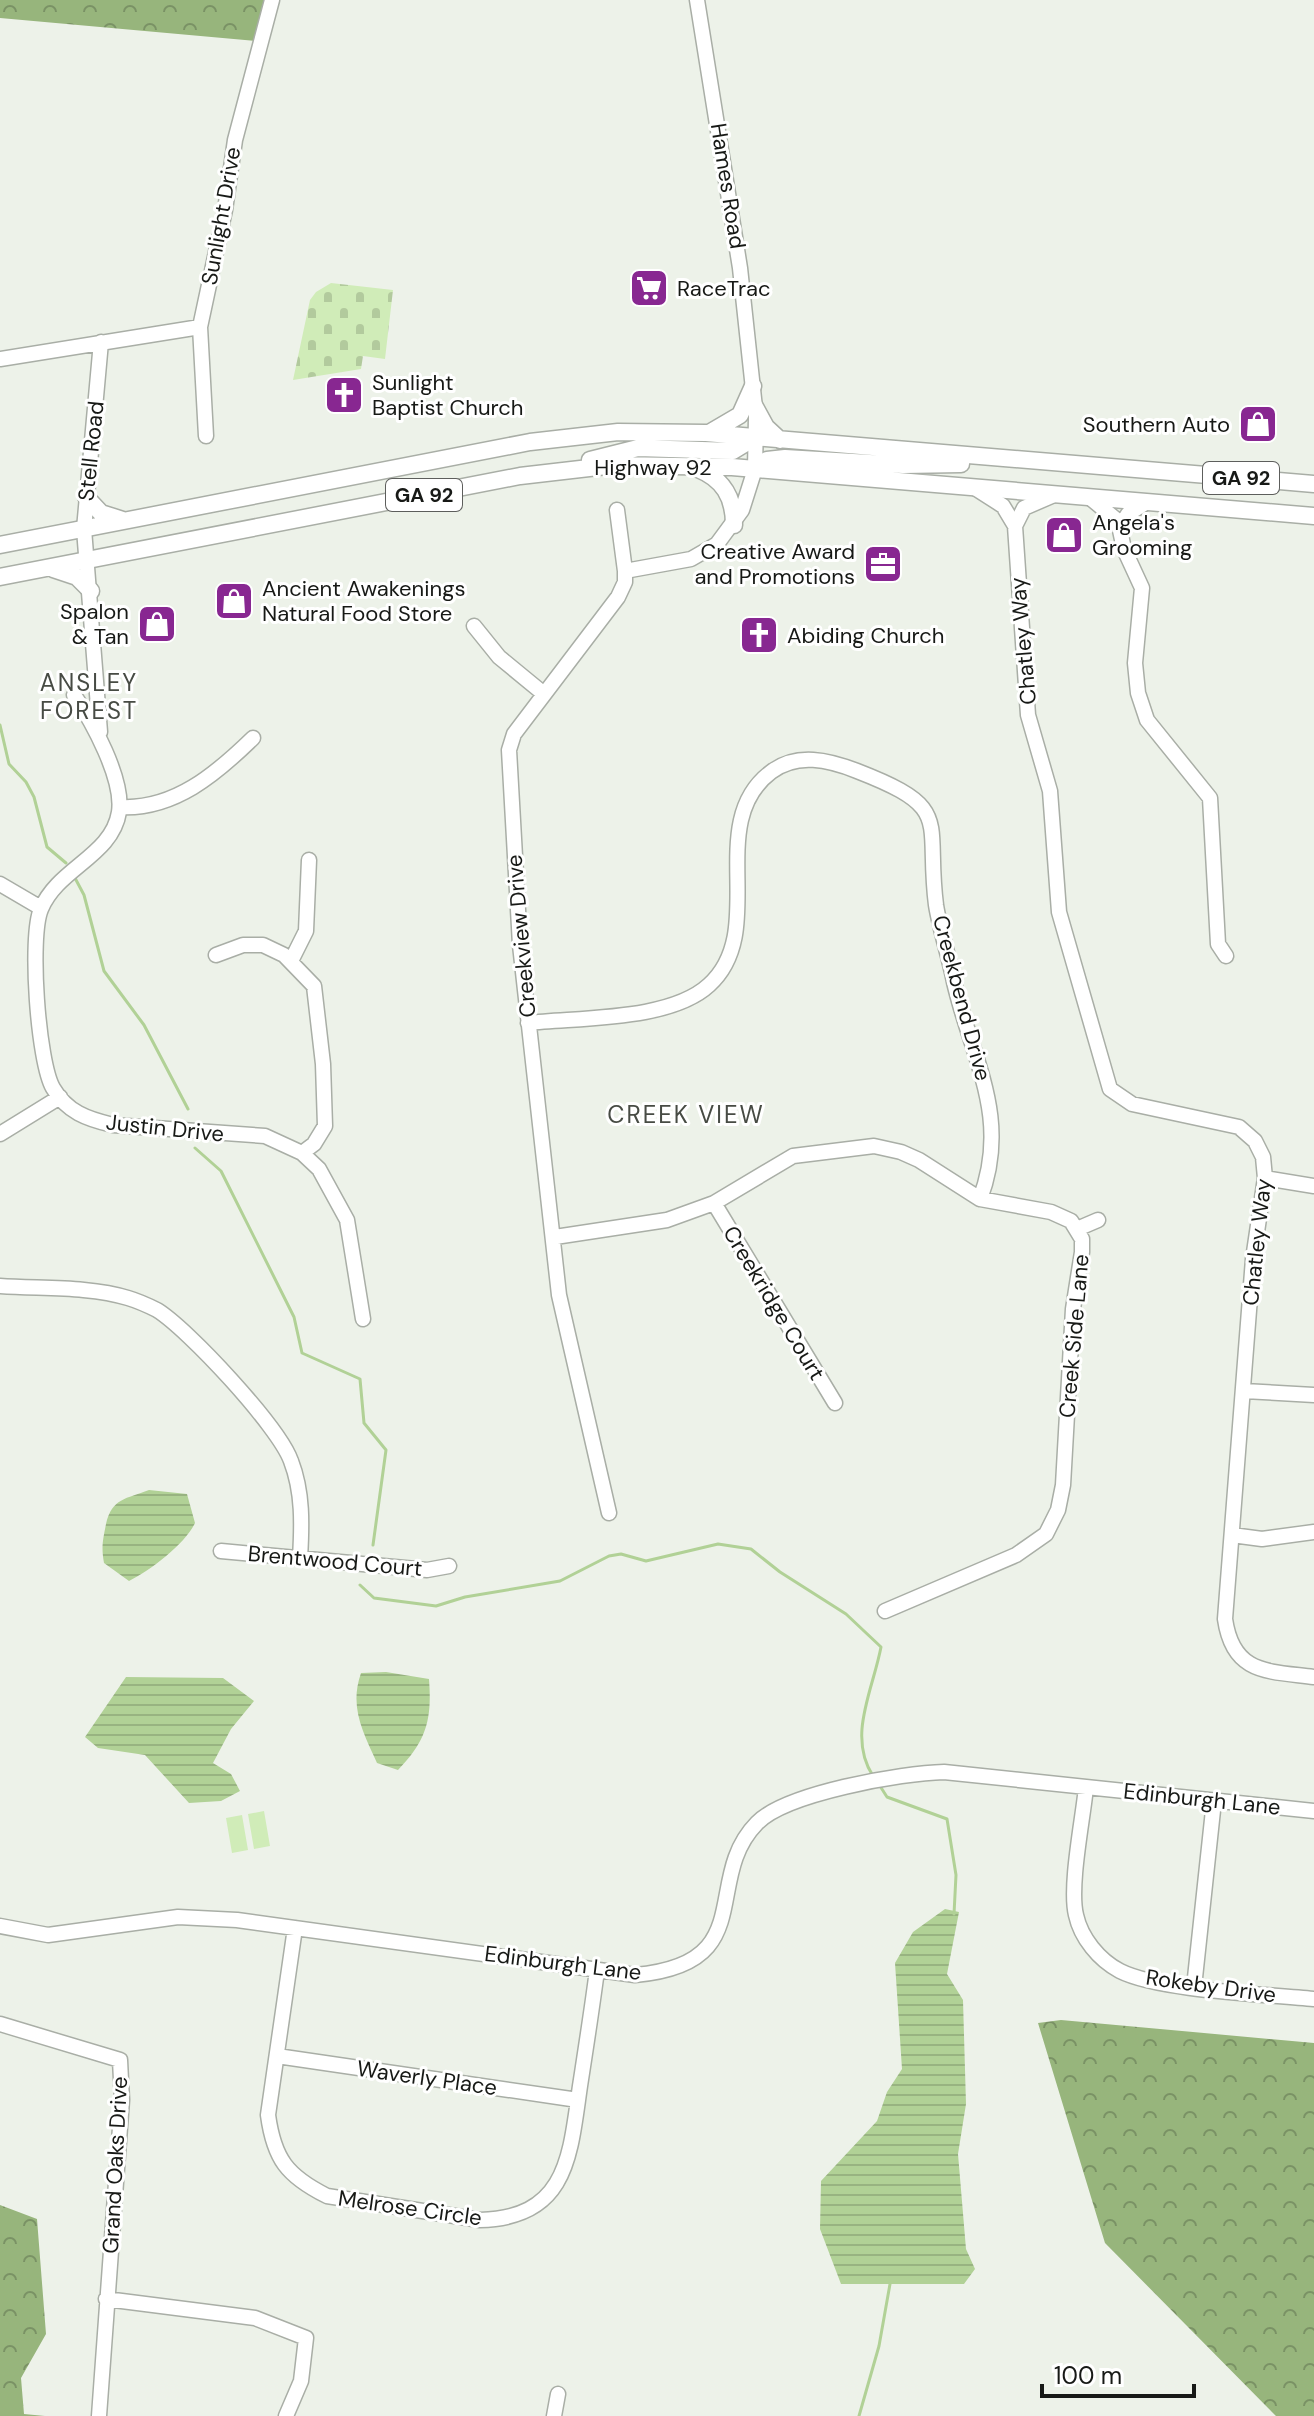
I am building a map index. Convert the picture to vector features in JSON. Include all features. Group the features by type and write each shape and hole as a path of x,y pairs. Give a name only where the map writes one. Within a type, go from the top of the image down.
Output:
{"main road":[{"path":"706,433 721,429 740,415 753,386"},
{"path":"754,405 766,427 780,440"},
{"name":"Highway 92","path":"0,545 562,437 636,432 706,433 1314,484"},
{"path":"571,468 628,449 733,451 756,437"},
{"path":"755,469 767,460 785,458 934,465 994,458"},
{"path":"685,464 710,474 726,488 734,525"},
{"name":"Highway 92","path":"0,577 571,468 685,464 1314,516"},
{"path":"86,497 101,513 124,520"},
{"path":"43,568 69,573 91,591"}],"street":[{"name":"Sunlight Drive","path":"206,436 200,327 225,210 235,140 272,0"},
{"name":"Hames Road","path":"697,0 730,199 753,386 755,469"},
{"path":"0,359 200,327"},
{"name":"Stell Road","path":"88,560 84,529 101,342"},
{"path":"617,510 625,571 691,559 717,544 734,525 747,500 755,469"},
{"path":"975,488 1003,506 1015,526 1029,505 1056,495"},
{"path":"1089,497 1110,511 1120,527 1124,549 1142,588 1135,644 1138,693 1147,720 1210,798 1218,944 1226,956"},
{"path":"1120,527 1134,509 1147,502"},
{"name":"Chatley Way","path":"1015,526 1028,715 1050,791 1053,868 1059,912 1110,1089 1132,1104 1239,1127 1260,1148 1265,1178 1253,1259 1225,1619 1233,1648 1243,1661 1257,1669 1314,1677"},
{"path":"88,560 100,735 120,807 140,808 165,803 223,768 253,738"},
{"name":"Creekview Drive","path":"609,1513 563,1322 518,919 509,750 514,734 618,597 625,571"},
{"path":"474,626 499,657 544,694"},
{"path":"74,695 100,735"},
{"name":"Creekbend Drive","path":"528,1023 653,1010 685,1001 709,986 725,965 733,940 742,809 754,789 783,764 802,759 848,768 911,795 928,815 934,831 938,914 993,1118 991,1161 980,1199"},
{"name":"Justin Drive","path":"120,807 107,842 53,885 41,908 35,947 44,1067 60,1097 71,1110 88,1120 127,1126 265,1136 302,1153 319,1169 347,1220 363,1319"},
{"path":"291,961 306,931 309,860"},
{"path":"0,884 41,908"},
{"path":"216,955 243,945 263,945 291,961 314,986 323,1064 325,1126 314,1144 302,1153"},
{"path":"0,1134 60,1097"},
{"name":"Creek Side Lane","path":"555,1237 667,1220 714,1203 743,1182 793,1156 874,1146 919,1160 980,1199 1051,1212 1071,1221 1077,1229 1082,1252 1073,1309 1063,1485 1053,1523 1034,1546 885,1611"},
{"path":"1265,1178 1314,1186"},
{"name":"Creekridge Court","path":"714,1203 835,1403"},
{"path":"1077,1229 1098,1220"},
{"path":"0,1286 105,1293 157,1311 182,1330 244,1396 291,1458 302,1516 300,1558"},
{"path":"1244,1391 1314,1395"},
{"path":"1232,1535 1262,1539 1314,1532"},
{"name":"Brentwood Court","path":"221,1551 427,1570 449,1566"},
{"name":"Edinburgh Lane","path":"0,1926 48,1935 178,1917 295,1928 635,1975 664,1972 686,1964 706,1947 720,1928 743,1840 759,1820 788,1806 845,1787 910,1773 944,1772 1314,1811"},
{"name":"Rokeby Drive","path":"1086,1787 1075,1914 1086,1940 1103,1960 1122,1972 1152,1981 1314,1999"},
{"path":"1194,1987 1214,1801"},
{"name":"Melrose Circle","path":"295,1928 268,2115 272,2143 291,2174 305,2186 327,2196 480,2220 505,2219 545,2200 569,2163 597,1970"},
{"name":"Grand Oaks Drive","path":"0,2024 120,2060 122,2100 99,2416"},
{"name":"Waverly Place","path":"277,2056 578,2100"},
{"path":"106,2299 255,2318 306,2338 301,2381 286,2416"},
{"path":"554,2416 558,2394"}],"green space":[{"path":"0,0 275,0 267,42 0,18"},
{"path":"331,283 393,290 385,359 363,356 361,369 293,380 310,300 316,292"},
{"path":"264,1811 270,1846 254,1849 248,1814"},
{"path":"242,1815 248,1850 232,1853 226,1818"},
{"path":"1061,2020 1314,2043 1314,2416 1276,2416 1105,2243 1038,2023"},
{"path":"0,2205 37,2219 46,2334 21,2378 24,2414 45,2416 0,2416"}],"shaded area":[{"path":"149,1490 187,1494 195,1523 166,1556 129,1581 104,1563 106,1524 116,1504"},
{"path":"386,1672 429,1679 430,1706 426,1728 416,1749 398,1770 377,1763 357,1708 361,1673"},
{"path":"126,1677 223,1678 254,1701 231,1729 213,1763 231,1774 240,1791 221,1801 189,1803 145,1755 98,1748 85,1737"},
{"path":"945,1909 959,1912 947,1974 963,2000 966,2104 958,2154 966,2249 975,2269 964,2284 841,2284 820,2229 821,2181 877,2121 887,2092 902,2069 895,1963 913,1932"}],"waterway":[{"path":"0,725 9,764 26,782 34,797 47,847 66,863"},
{"path":"75,878 84,895 104,971 144,1025 188,1109"},
{"path":"195,1148 221,1171 294,1317 302,1353 360,1379 364,1423 386,1450 373,1545"},
{"path":"360,1585 374,1598 436,1606 465,1597 560,1581 609,1556 621,1554 646,1561 718,1544 751,1549 780,1572 846,1614 881,1647 862,1729 862,1745 873,1776"},
{"path":"880,1786 887,1797 947,1819 956,1875 954,1914"},
{"path":"859,2416 879,2346 890,2284"}],"place":[{"name":"RaceTrac","path":"649,288"},
{"name":"Sunlight Baptist Church","path":"344,395"},
{"name":"Southern Auto","path":"1258,424"},
{"name":"Angela's Grooming","path":"1064,535"},
{"name":"Creative Award and Promotions","path":"883,564"},
{"name":"Ancient Awakenings Natural Food Store","path":"234,601"},
{"name":"Spalon & Tan","path":"157,624"},
{"name":"Abiding Church","path":"759,635"}],"district":[{"name":"ANSLEY FOREST","path":"89,696"},
{"name":"CREEK VIEW","path":"686,1114"}]}
